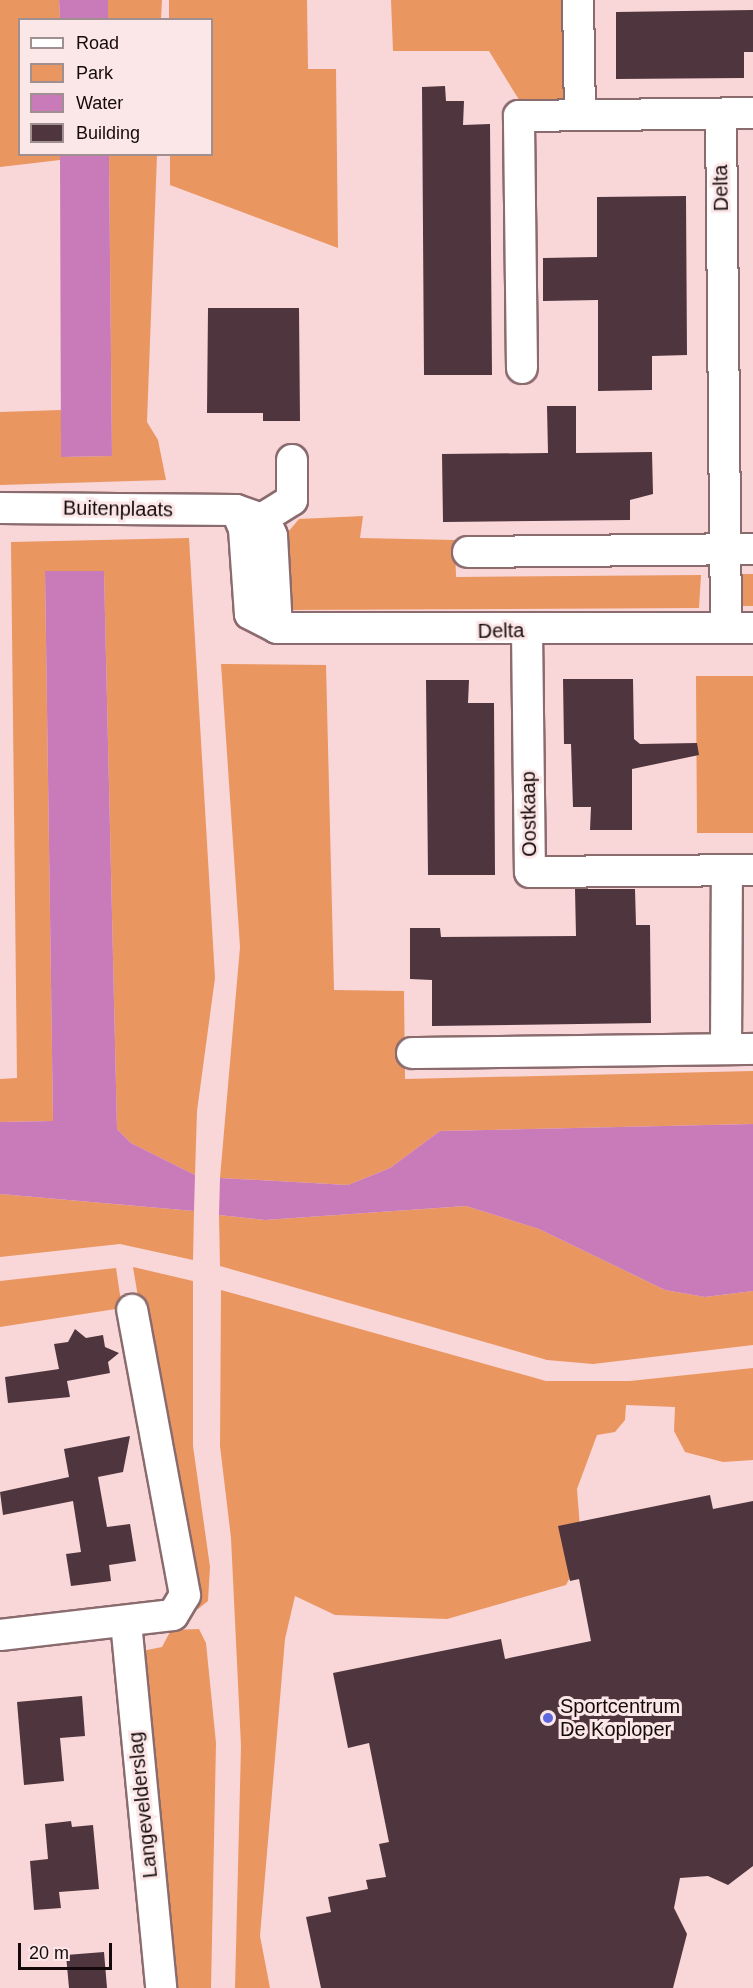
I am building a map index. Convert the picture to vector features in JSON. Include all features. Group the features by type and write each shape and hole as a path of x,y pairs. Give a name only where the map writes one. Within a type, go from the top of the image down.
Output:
{"street":[{"path":"578,0 580,115"},
{"path":"522,368 519,116 753,113"},
{"name":"Delta","path":"248,520 250,614 277,628 527,630 740,628 739,549 720,114"},
{"path":"248,520 292,500 292,460"},
{"name":"Buitenplaats","path":"0,508 248,520"},
{"path":"468,552 739,549"},
{"name":"Oostkaap","path":"412,1053 740,1049 740,870 530,872 527,630"},
{"path":"0,1635 172,1615 185,1595 132,1310"},
{"name":"Langevelderslag","path":"126,1622 161,1988"}],"green space":[{"path":"0,0 59,0 60,18 18,18 18,156 60,156 60,160 0,167"},
{"path":"108,0 162,0 161,18 108,18"},
{"path":"169,0 307,0 308,69 336,69 338,248 170,185 170,156 213,156 213,18 169,18"},
{"path":"391,0 563,0 565,103 521,103 489,51 393,51"},
{"path":"109,156 157,156 147,422 158,440 166,480 0,485 0,412 61,410 61,457 112,456"},
{"path":"363,516 360,538 455,540 456,577 701,575 699,608 282,610 267,557 299,519"},
{"path":"189,538 215,978 197,1111 195,1175 131,1143 117,1129 104,571 45,571 53,1121 0,1122 0,1079 17,1078 11,542"},
{"path":"741,574 753,574 753,606 741,606"},
{"path":"221,664 326,665 334,990 404,991 405,1079 753,1071 753,1124 440,1131 390,1168 348,1185 220,1178 240,947"},
{"path":"696,676 753,676 753,833 697,833"},
{"path":"0,1194 194,1211 193,1260 120,1244 0,1257"},
{"path":"466,1206 539,1229 665,1290 705,1297 753,1291 753,1345 593,1364 547,1360 220,1266 219,1215 265,1220"},
{"path":"133,1267 193,1281 193,1446 210,1567 208,1601 198,1609 191,1608 198,1574 147,1302 139,1303"},
{"path":"116,1268 122,1308 0,1327 0,1281"},
{"path":"221,1290 546,1381 630,1381 753,1368 753,1460 723,1462 685,1452 674,1431 675,1407 626,1405 625,1420 615,1432 597,1435 577,1489 582,1554 566,1585 447,1619 335,1615 295,1596 285,1639 260,1936 270,1988 235,1988 241,1746 231,1538 220,1446"},
{"path":"199,1629 206,1643 216,1743 211,1988 171,1988 142,1651 162,1647 171,1630"}],"water":[{"path":"59,0 108,0 108,18 60,18"},
{"path":"60,156 109,156 112,456 61,457"},
{"path":"45,571 104,571 117,1129 131,1143 195,1175 194,1211 0,1194 0,1122 53,1121"},
{"path":"753,1124 753,1291 705,1297 665,1290 539,1229 466,1206 265,1220 219,1215 220,1178 348,1185 390,1168 440,1131"}],"building":[{"path":"753,10 753,52 744,52 744,78 616,79 616,12"},
{"path":"445,86 446,101 464,101 463,125 490,124 492,375 424,375 422,87"},
{"path":"686,196 687,355 652,356 652,390 598,391 598,300 543,301 543,258 597,257 597,197"},
{"path":"208,308 299,308 300,421 263,421 263,413 207,413"},
{"path":"547,406 576,406 576,453 652,452 653,494 630,500 630,520 443,522 442,454 548,453"},
{"path":"563,679 633,679 634,739 640,744 697,743 699,755 632,769 632,830 590,830 591,807 573,807 571,744 564,744"},
{"path":"426,680 469,680 468,703 494,703 495,875 428,875"},
{"path":"575,889 635,889 636,925 650,925 651,1023 432,1026 432,980 410,979 410,928 440,928 441,937 576,936"},
{"path":"75,1329 86,1338 103,1335 105,1347 119,1353 108,1362 110,1373 67,1381 70,1397 8,1403 5,1377 59,1369 54,1344 68,1342"},
{"path":"130,1436 123,1472 98,1477 107,1527 130,1524 136,1561 109,1565 111,1581 71,1586 66,1554 81,1552 73,1501 3,1515 0,1492 69,1477 64,1449"},
{"name":"Sportcentrum De Koploper","path":"710,1495 713,1509 753,1501 753,1866 728,1885 708,1876 680,1878 674,1908 687,1934 673,1988 321,1988 306,1917 331,1912 328,1897 368,1889 366,1880 386,1877 379,1844 389,1842 369,1743 348,1748 333,1673 501,1639 505,1659 591,1641 579,1579 570,1581 558,1526"},
{"path":"82,1696 85,1736 60,1738 64,1781 24,1785 17,1702"},
{"path":"71,1821 72,1827 93,1825 99,1889 59,1892 61,1908 34,1910 30,1861 48,1859 45,1824"},
{"path":"104,1952 107,1988 69,1988 66,1955"}],"place":[{"name":"Sportcentrum De Koploper","path":"548,1718"}]}
